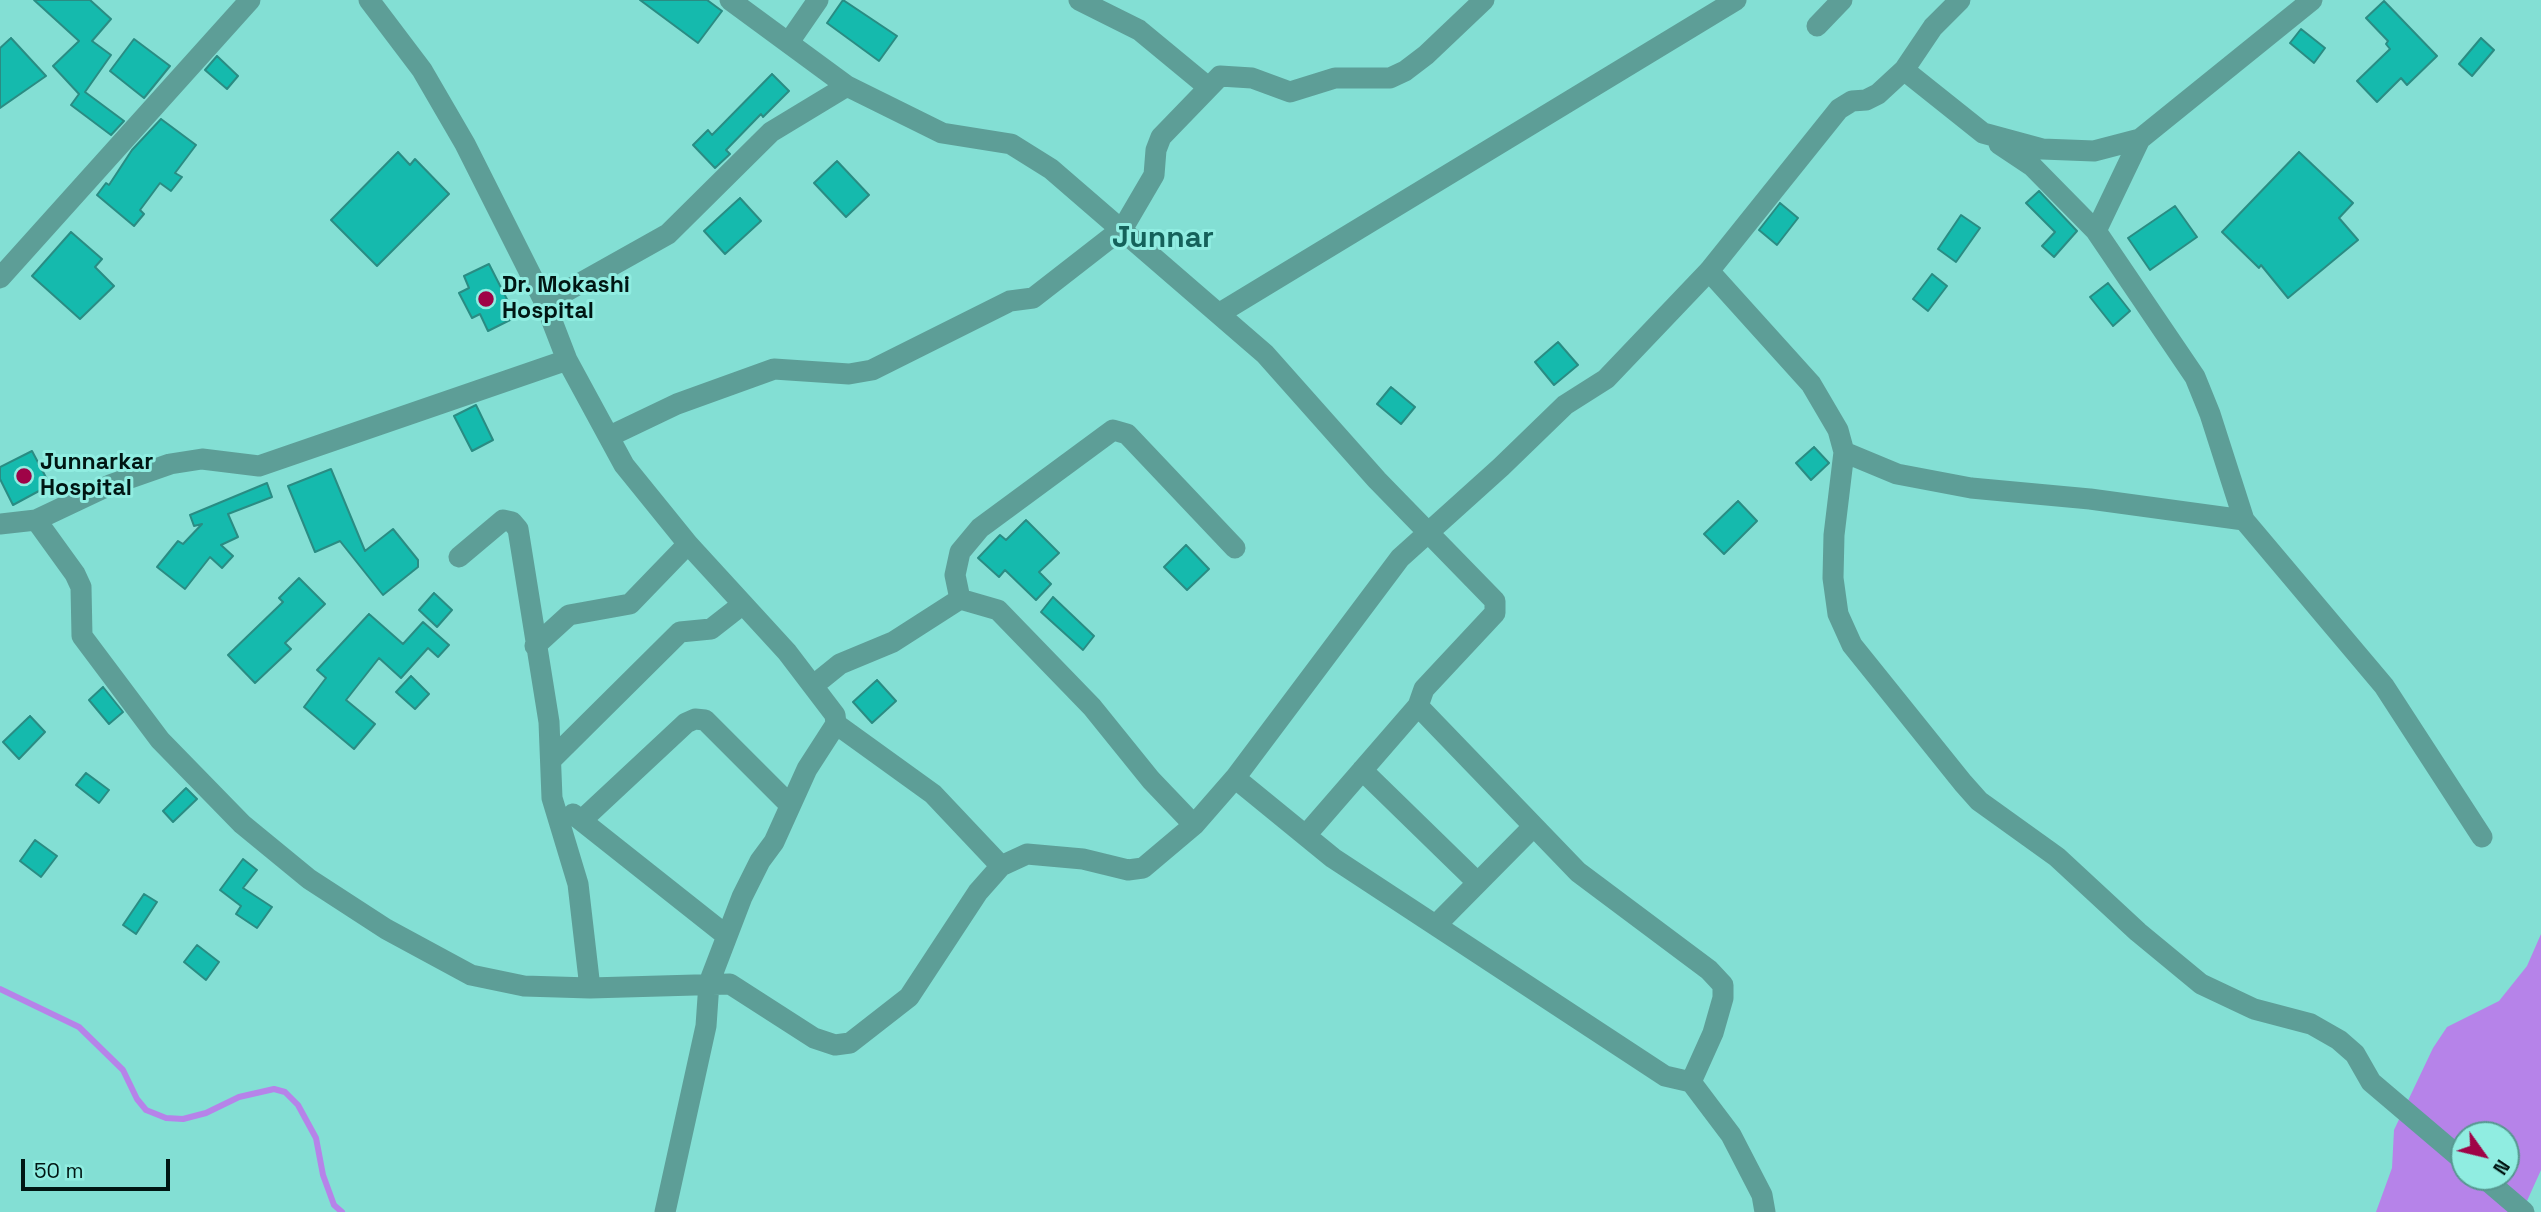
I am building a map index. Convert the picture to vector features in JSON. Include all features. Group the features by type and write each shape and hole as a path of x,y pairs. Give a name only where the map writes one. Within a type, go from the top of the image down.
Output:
{"street":[{"path":"0,278 250,0"},
{"path":"369,0 422,70 459,133 545,303 567,360 624,465 688,544 814,685 835,715 836,724 807,769 789,803 774,842 760,861 742,897 709,983 706,1026 667,1211"},
{"path":"730,0 847,86 942,133 1010,144 1051,169 1123,228 1265,354 1377,480 1495,601 1495,613 1423,689 1418,706 1306,835"},
{"path":"789,42 818,0"},
{"path":"1079,0 1139,30 1208,87"},
{"path":"610,436 677,404 774,369 849,374 872,370 1010,301 1033,298 1043,293 1123,228 1154,175 1156,150 1161,136 1220,76 1232,75 1290,92 1335,78 1390,78 1405,71 1426,55 1484,0"},
{"path":"1220,313 1736,0"},
{"path":"1817,26 1842,0"},
{"path":"36,520 75,574 81,587 82,636 160,740 242,824 309,879 386,929 471,975 524,986 590,988 730,984 748,993 814,1038 835,1045 850,1043 909,997 978,892 1000,866 1027,854 1083,859 1128,870 1143,868 1194,825 1234,778 1399,558 1565,405 1606,379 1709,271 1839,109 1852,101 1866,100 1878,94 1904,70 1933,27 1961,0"},
{"path":"1983,133 2042,149 2094,151 2140,139 2312,0"},
{"path":"1904,70 1983,133 2032,166 2095,231 2195,377 2245,520 2384,686 2482,837"},
{"path":"545,303 668,234 771,132 847,86"},
{"path":"2095,231 2140,139"},
{"path":"1709,271 1811,384 1838,430 1844,452 1833,535 1833,578 1838,614 1852,645 1963,783 1979,801 2057,857 2138,932 2201,984 2254,1009 2287,1015 2311,1024 2355,1054 2371,1082 2450,1149"},
{"path":"0,524 36,520 110,485 170,464 202,459 259,466 567,360"},
{"path":"960,599 955,575 960,552 980,528 1113,430 1127,434 1236,548"},
{"path":"1844,452 1897,474 1971,488 2090,499 2245,520"},
{"path":"459,557 503,520 512,522 518,529 552,759 552,798 578,884 590,988"},
{"path":"535,646 569,615 631,604 688,544"},
{"path":"814,685 840,664 893,642 960,599 998,610 1092,708 1151,780 1194,825"},
{"path":"552,759 680,632 711,629 743,604"},
{"path":"1418,706 1578,872 1709,970 1723,985 1723,998 1713,1034 1691,1082"},
{"path":"582,820 686,723 695,719 705,720 789,803"},
{"path":"836,724 933,794 1000,866"},
{"path":"1362,771 1477,882"},
{"path":"1234,778 1333,858 1665,1076 1691,1082 1731,1135 1762,1195 1765,1212"},
{"path":"552,798 727,936"},
{"path":"1437,924 1533,827"},
{"path":"2499,1191 2524,1212"}],"shaded area":[{"path":"2541,934 2541,1170 2522,1212 2376,1212 2392,1168 2394,1130 2433,1048 2447,1027 2499,1001 2527,966"}],"building":[{"path":"34,0 90,0 111,19 92,41 111,55 85,92 124,121 111,135 71,105 79,94 53,66 79,41"},
{"path":"640,0 707,0 722,11 698,43"},
{"path":"843,0 897,36 879,61 827,23"},
{"path":"2384,1 2437,56 2407,85 2401,78 2377,102 2357,81 2390,49 2386,44 2388,41 2366,18"},
{"path":"2301,29 2325,48 2314,63 2290,43"},
{"path":"11,38 46,76 0,108 0,48"},
{"path":"2481,38 2494,50 2472,76 2459,64"},
{"path":"134,39 170,66 144,98 110,71"},
{"path":"217,56 238,76 227,89 205,70"},
{"path":"772,74 789,91 763,117 761,114 726,150 730,154 715,168 693,145 708,130 712,135"},
{"path":"161,119 196,145 175,173 182,177 171,191 160,183 140,210 144,214 134,226 97,195 106,183 109,185 132,150"},
{"path":"398,152 410,165 415,159 449,194 377,266 331,220"},
{"path":"2299,152 2353,203 2339,218 2358,240 2288,298 2261,265 2259,268 2222,232"},
{"path":"837,161 869,195 846,217 814,183"},
{"path":"2039,191 2077,231 2054,257 2042,246 2055,232 2026,203"},
{"path":"740,198 761,221 725,254 704,231"},
{"path":"1780,203 1798,218 1777,245 1759,230"},
{"path":"2175,206 2197,237 2150,270 2128,238"},
{"path":"1961,215 1980,228 1956,262 1938,249"},
{"path":"71,232 102,259 95,267 114,286 80,319 32,276"},
{"path":"489,264 516,317 488,331 480,314 472,318 459,293 469,288 464,276"},
{"path":"1932,274 1947,286 1928,311 1913,299"},
{"path":"2108,283 2130,311 2113,326 2090,297"},
{"path":"1558,342 1578,365 1554,385 1535,362"},
{"path":"1391,387 1415,407 1401,424 1377,404"},
{"path":"476,405 493,440 472,451 454,416"},
{"path":"1814,447 1829,463 1811,480 1796,463"},
{"path":"32,451 50,485 13,505 0,479 0,467"},
{"path":"331,469 365,551 393,529 418,560 418,567 383,595 340,541 315,552 288,486"},
{"path":"267,483 272,497 228,514 238,537 221,545 233,556 222,568 210,557 185,589 157,567 178,541 183,544 202,524 194,526 190,515"},
{"path":"1738,501 1757,521 1724,554 1704,534"},
{"path":"1026,520 1059,553 1039,572 1051,584 1036,600 1005,570 999,577 978,558 1000,535 1006,540"},
{"path":"1186,545 1209,569 1187,590 1164,567"},
{"path":"299,578 325,604 285,643 291,649 255,683 228,655 283,602 279,598"},
{"path":"434,593 452,610 437,627 419,610"},
{"path":"1053,597 1094,636 1083,650 1041,612"},
{"path":"369,614 403,644 423,622 449,645 438,657 428,648 401,678 379,658 346,700 375,724 354,749 304,707 326,678 317,670"},
{"path":"411,676 429,694 415,709 396,692"},
{"path":"877,680 896,701 872,723 853,702"},
{"path":"103,687 123,712 109,724 89,700"},
{"path":"30,716 45,732 19,759 3,742"},
{"path":"86,773 109,790 99,803 76,785"},
{"path":"186,788 197,799 173,822 163,811"},
{"path":"35,840 57,856 41,877 20,861"},
{"path":"243,859 257,870 243,888 272,907 257,928 236,914 241,906 220,890"},
{"path":"144,894 157,902 136,934 123,925"},
{"path":"197,945 219,962 206,980 184,962"}],"waterway":[{"path":"0,989 79,1027 123,1070 137,1099 146,1110 166,1118 183,1119 206,1113 239,1097 274,1089 285,1092 298,1105 316,1138 323,1175 334,1205 342,1212"}],"place":[{"name":"Dr. Mokashi Hospital","path":"486,299"},
{"name":"Junnarkar Hospital","path":"24,476"}],"district":[{"name":"Junnar","path":"1163,239"}]}
